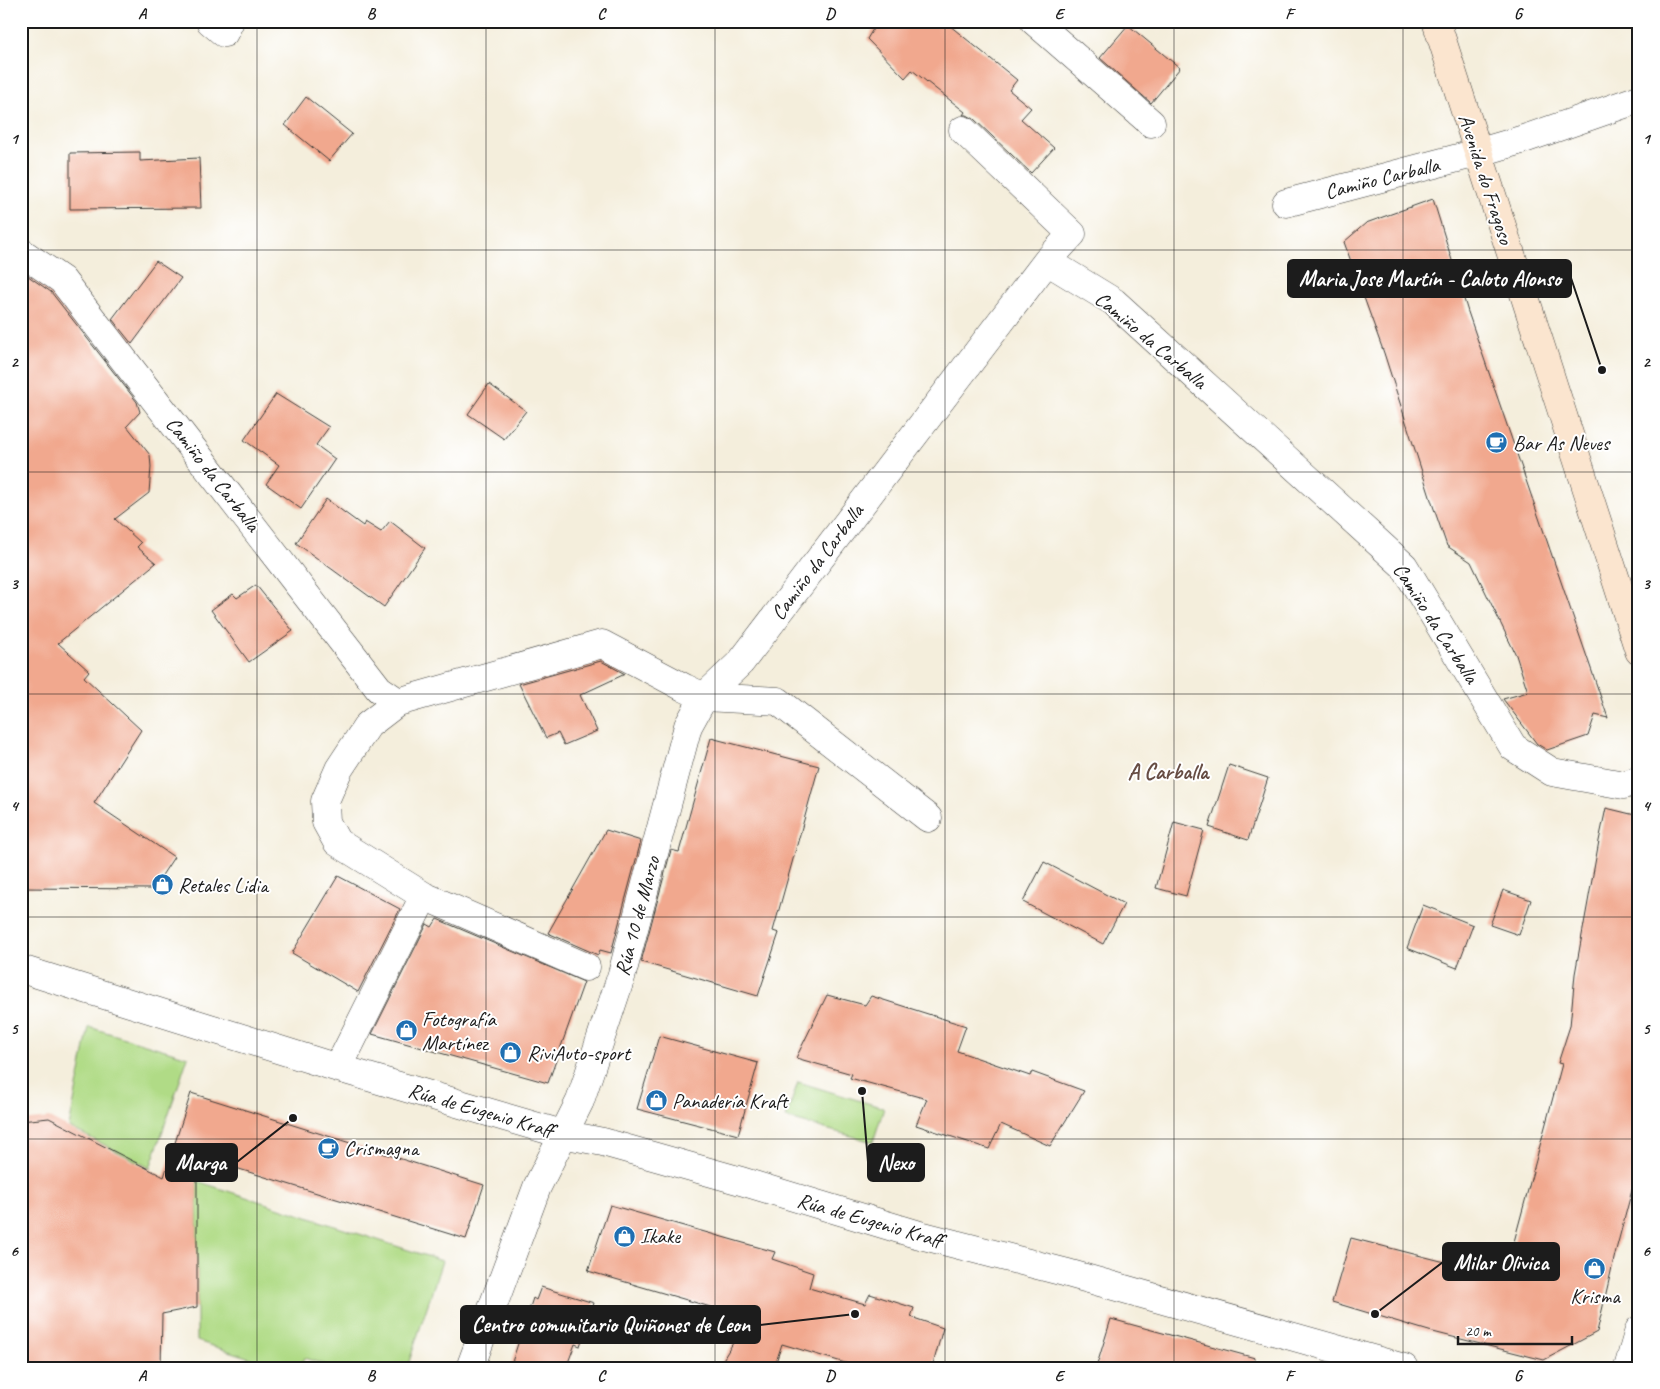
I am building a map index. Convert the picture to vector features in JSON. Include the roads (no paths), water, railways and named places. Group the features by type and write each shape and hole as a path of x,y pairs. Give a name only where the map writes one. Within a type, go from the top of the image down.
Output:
{"main road":[{"name":"Avenida do Fragoso","path":"1436,21 1639,651"}],"street":[{"path":"210,21 224,33 230,21"},
{"path":"1034,21 1151,123"},
{"name":"Camiño Carballa","path":"1286,202 1477,153 1639,100"},
{"path":"963,130 1072,234 1047,261"},
{"name":"Camiño da Carballa","path":"21,252 62,280 379,689 398,702"},
{"name":"Camiño da Carballa","path":"704,697 741,662 1047,261 1114,302 1404,566 1513,747 1552,772 1624,785 1639,780"},
{"path":"586,966 424,896 337,842 326,822 325,801 339,769 368,725 398,702 602,644 704,697 778,701 928,818"},
{"name":"Rúa 10 de Marzo","path":"470,1368 537,1187 580,1101 619,983 688,726 704,697"},
{"path":"338,1068 424,896"},
{"name":"Rúa de Eugenio Kraff","path":"21,969 338,1068 562,1134 603,1142 916,1234 1064,1272 1404,1368"},
{"path":"1628,1368 1639,1330"}],"place":[{"name":"Maria Jose Martín - Caloto Alonso","path":"1602,370"},
{"name":"Bar As Neves","path":"1497,443"},
{"name":"Retales Lidia","path":"162,885"},
{"name":"Fotografía Martínez","path":"406,1031"},
{"name":"RiviAuto-sport","path":"511,1053"},
{"name":"Nexo","path":"862,1091"},
{"name":"Panadería Kraft","path":"656,1101"},
{"name":"Marga","path":"293,1118"},
{"name":"Crismagna","path":"328,1148"},
{"name":"Ikake","path":"624,1236"},
{"name":"Krisma","path":"1595,1269"},
{"name":"Centro comunitario Quiñones de Leon","path":"855,1314"},
{"name":"Milar Olivica","path":"1375,1314"}],"district":[{"name":"A Carballa","path":"1168,772"}]}
